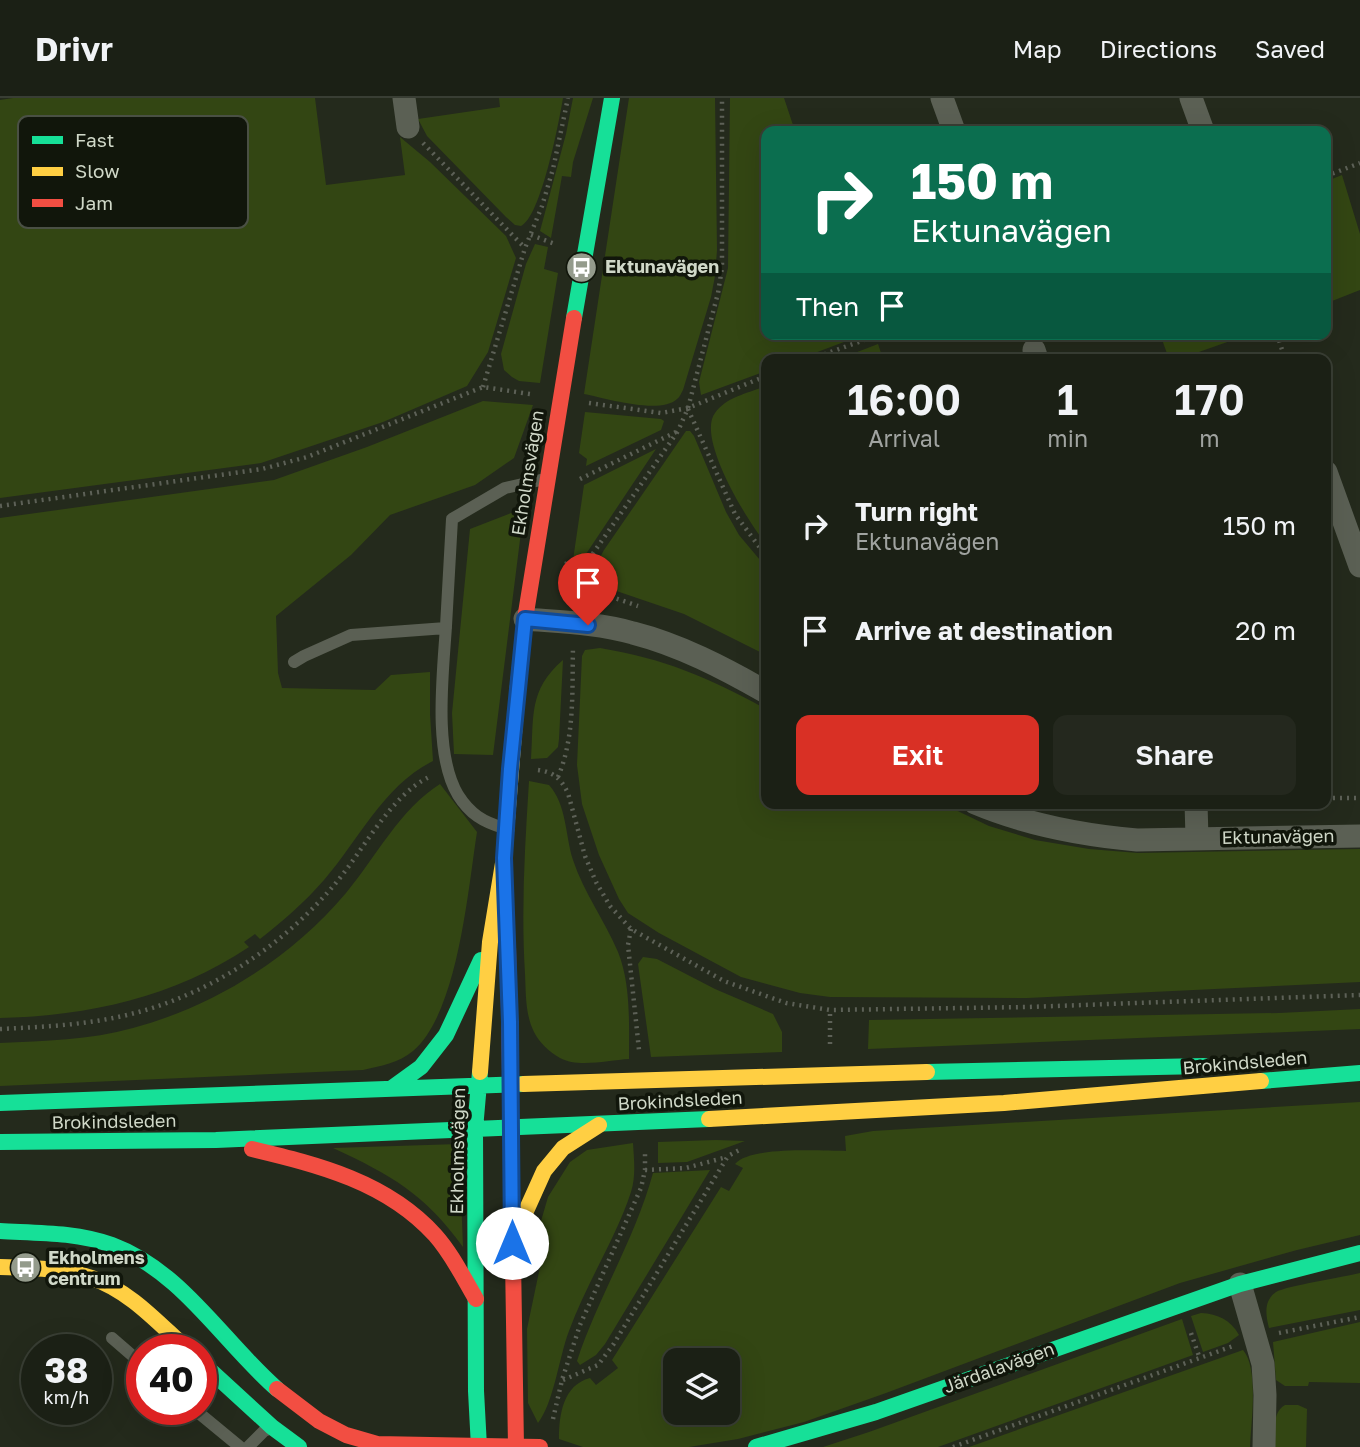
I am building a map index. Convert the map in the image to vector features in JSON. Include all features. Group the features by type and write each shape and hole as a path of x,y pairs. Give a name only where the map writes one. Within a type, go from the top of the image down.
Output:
{"street":[{"path":"404,98 408,127"},
{"name":"Ekholmsvägen","path":"479,1446 475,1391 475,1129 490,942 504,858 525,619 546,479 612,98"},
{"path":"942,98 952,126"},
{"path":"1191,98 1201,126"},
{"path":"1331,486 1360,566"},
{"path":"525,619 604,627 653,638 719,666 761,689"},
{"name":"Ektunavägen","path":"992,809 1067,832 1137,840 1360,836"},
{"name":"Ektunavägen","path":"1196,809 1197,838"},
{"name":"Ekholmsvägen","path":"504,858 510,1022 516,1447"},
{"path":"392,1088 421,1066 446,1035 490,942"},
{"name":"Brokindsleden","path":"1262,1065 1360,1063"},
{"name":"Brokindsleden","path":"0,1103 509,1084 1220,1065"},
{"name":"Brokindsleden","path":"0,1142 216,1140 340,1133 600,1125 1004,1103 1360,1073"},
{"path":"512,1243 544,1171 563,1148 600,1125"},
{"path":"216,1140 307,1162 345,1174 383,1192 434,1233 452,1257 477,1300"},
{"path":"0,1231 68,1234 127,1251 164,1276 282,1395 310,1417 353,1439 377,1444 540,1447"},
{"name":"Järdalavägen","path":"756,1447 876,1412 1240,1284 1360,1253"},
{"path":"0,1267 71,1272 93,1278 132,1301 170,1334"},
{"path":"1240,1284 1263,1364 1264,1447"},
{"path":"217,1377 272,1427 299,1447"}],"lane":[{"path":"506,829 480,820 468,809 456,792 444,754 442,699 452,519 505,488 546,479"},
{"path":"294,662 351,635 446,628"},
{"path":"112,1338 126,1350"},
{"path":"213,1425 240,1447"},
{"path":"248,1447 272,1427"}],"path":[{"path":"484,387 525,248 553,169 568,98"},
{"path":"558,777 569,743 577,585 581,574 678,431 688,408 718,293 722,268 722,98"},
{"path":"408,127 525,248"},
{"path":"1331,174 1360,163"},
{"path":"531,235 555,244"},
{"path":"825,354 864,340"},
{"path":"585,403 661,413 688,408 761,378"},
{"path":"0,506 262,469 307,457 484,387 535,395"},
{"path":"688,408 735,514 761,549"},
{"path":"580,479 678,431"},
{"path":"568,556 566,565 581,574"},
{"path":"0,1029 48,1027 128,1015 174,1000 212,983 260,954 303,918 335,884 405,794 423,780 449,769"},
{"path":"510,769 541,770 558,777 568,793 585,856 596,882 610,906 631,929 724,981 786,1003 830,1010 1027,1007 1360,995"},
{"path":"1331,799 1360,798"},
{"path":"631,929 628,945 640,1058"},
{"path":"830,1010 830,1044"},
{"path":"552,1424 562,1380 580,1325 635,1206 645,1170 645,1144"},
{"path":"645,1170 686,1168 728,1156 745,1148"},
{"path":"562,1380 598,1365 613,1345 728,1156"},
{"path":"953,1447 1257,1338 1360,1317"}],"green space":[{"path":"315,98 326,185 405,175 400,137 430,162 506,236 516,258 488,352 467,386 383,422 261,463 0,498 0,100"},
{"path":"499,98 563,98 542,188 528,219 521,226 515,225 506,217 427,136 418,119 500,107"},
{"path":"573,98 593,98 571,177 562,176 551,238 540,231"},
{"path":"629,98 715,98 715,276 683,390 677,399 658,406 632,404 584,394"},
{"path":"730,98 784,98 793,126 761,126 761,340 849,340 812,354 761,354 761,373 701,395 699,382 728,268"},
{"path":"1342,175 1360,234 1360,290 1331,301 1331,179"},
{"path":"535,244 548,247 544,269 558,273 540,383 519,381 512,377 504,370 501,354 526,264"},
{"path":"1162,340 1233,340 1193,354 1167,354"},
{"path":"878,344 881,354 852,354"},
{"path":"761,388 761,537 727,480 712,441 711,425 715,413 738,396"},
{"path":"483,401 533,405 514,458 475,485 390,515 351,555 276,616 278,673 282,688 375,690 391,675 430,672 433,761 400,784 317,888 260,939 255,934 244,942 249,947 191,979 130,1000 66,1013 0,1018 0,518 274,480"},
{"path":"585,412 664,421 661,430 586,466 587,459 579,453"},
{"path":"686,431 690,431 726,512 739,535 761,561 761,652 684,614 587,581 604,550"},
{"path":"656,449 582,560 573,560 584,485"},
{"path":"524,508 493,755 454,754 452,713 470,529"},
{"path":"600,648 666,664 725,688 761,706 761,809 954,809 989,826 1035,840 1089,849 1138,853 1360,849 1360,982 1027,998 830,997 800,993 741,977 659,933 628,913 619,899 599,855 582,804 577,765 582,656 585,650"},
{"path":"563,660 558,747 547,758 531,759 533,717 538,693 552,671"},
{"path":"529,781 549,785 555,793 573,860 618,952 627,991 629,1059 584,1063 567,1061 545,1046 531,1025 527,1011 523,925"},
{"path":"440,784 477,832 465,916 451,980 441,1009 428,1033 408,1055 363,1070 0,1086 0,1043 50,1041 133,1028 193,1007 250,977 324,917 346,893 401,820 426,794"},
{"path":"643,957 657,959 715,989 773,1014 782,1032 782,1052 651,1057 638,964"},
{"path":"1360,1009 1360,1029 868,1049 869,1020 1279,1013"},
{"path":"1360,1102 1360,1235 1180,1283 804,1422 738,1439 689,1447 583,1447 559,1439 560,1420 568,1394 574,1387 590,1378 596,1385 618,1368 612,1360 721,1187 729,1191 743,1168 735,1164 743,1158 770,1152 846,1151 845,1136 873,1131"},
{"path":"745,1141 687,1162 658,1163 658,1142"},
{"path":"633,1143 634,1174 631,1192 576,1313 548,1403 538,1423 528,1403 527,1329 540,1267 541,1221 548,1197 570,1162 587,1150"},
{"path":"459,1144 463,1247 435,1213 405,1188 372,1167 333,1148"},
{"path":"710,1170 605,1344 596,1355 580,1365 577,1361 586,1337 636,1221 653,1173"},
{"path":"1360,1273 1360,1310 1269,1328 1267,1304 1276,1292"},
{"path":"1201,1313 1223,1319 1232,1325 1239,1335 1228,1343 1203,1352 1191,1316"},
{"path":"1182,1319 1193,1355 938,1447 823,1447 869,1432"},
{"path":"1360,1322 1360,1383 1309,1382 1308,1386 1285,1386 1276,1380 1273,1342"},
{"path":"1243,1350 1248,1358 1253,1382 1250,1447 969,1447"},
{"path":"1285,1405 1298,1405 1307,1409 1306,1447 1275,1447 1276,1418"}],"traffic: fast":[{"path":"574,318 612,98"},
{"path":"392,1088 421,1067 446,1035 481,960"},
{"path":"927,1072 1204,1066"},
{"path":"479,1447 476,1391 475,1129 480,1072"},
{"path":"1261,1081 1360,1073"},
{"path":"0,1103 523,1084"},
{"path":"0,1142 216,1140 709,1119"},
{"path":"0,1231 85,1238 112,1245 137,1257 181,1290 277,1389"},
{"path":"756,1447 876,1412 1240,1284 1360,1253"},
{"path":"217,1377 272,1427 299,1447"}],"traffic: slow":[{"path":"480,1072 490,942 504,857 518,685"},
{"path":"523,1084 927,1072"},
{"path":"709,1119 1004,1103 1261,1081"},
{"path":"517,1231 544,1171 563,1148 599,1125"},
{"path":"0,1267 46,1269 92,1278 131,1299 170,1334"}],"traffic: jam":[{"path":"518,685 525,619 574,318"},
{"path":"508,947 516,1447"},
{"path":"252,1149 327,1169 396,1201 441,1242 476,1299"},
{"path":"277,1389 319,1421 346,1435 377,1444 540,1447"}],"place":[{"name":"Ektunavägen","path":"582,267"},
{"name":"Ekholmens centrum","path":"25,1268"}],"route":[{"path":"512,1243 510,1022 504,858 525,619 588,625"}]}
